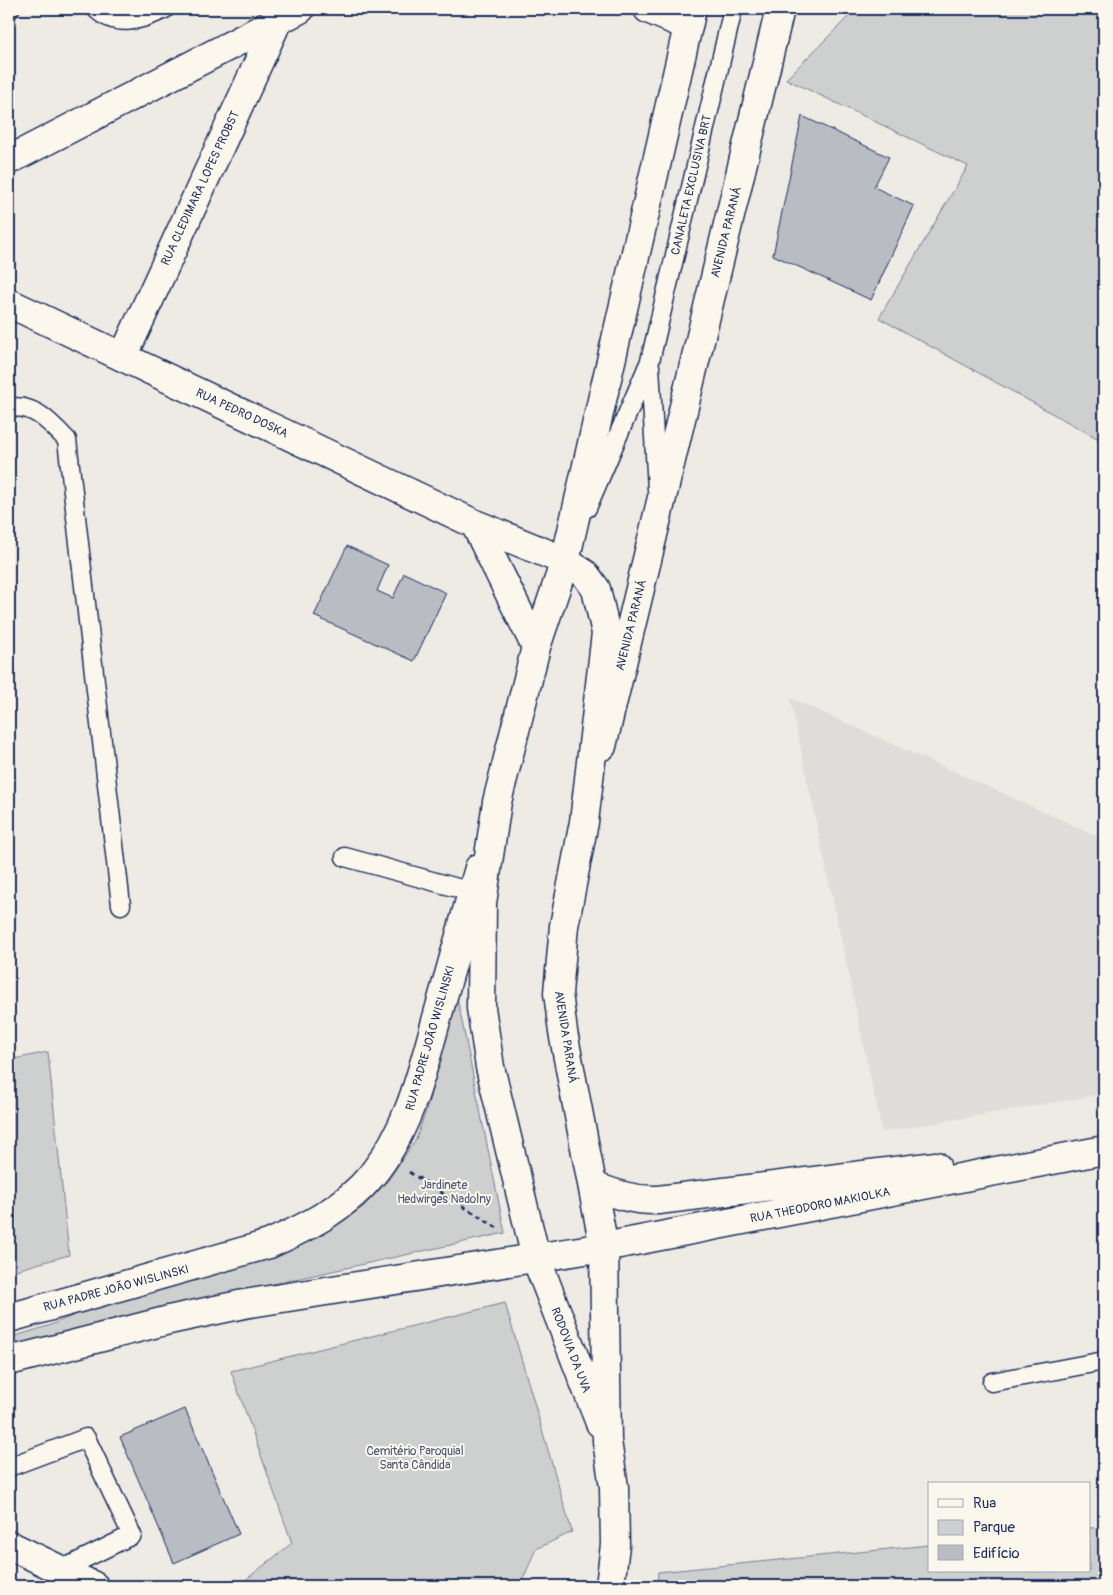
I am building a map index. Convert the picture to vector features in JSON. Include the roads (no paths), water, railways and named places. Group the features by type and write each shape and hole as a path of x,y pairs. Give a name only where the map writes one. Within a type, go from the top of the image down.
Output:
{"main road":[{"path":"9,1362 169,1320 244,1304 536,1258 490,1067 481,1008 482,903 497,802 536,647 565,561 690,18 648,9"},
{"name":"AVENIDA PARANÁ","path":"604,1247 563,1032 558,993 564,926 584,822 780,9"},
{"path":"9,160 289,14"},
{"name":"RUA CLEDIMARA LOPES PROBST","path":"122,357 289,14"},
{"name":"RUA PEDRO DOSKA","path":"9,303 475,524 565,561 585,574 596,588 606,633 584,822"},
{"path":"475,524 536,647"},
{"path":"545,620 556,598 573,586 582,584 592,588 599,597"},
{"name":"RUA PADRE JOÃO WISLINSKI","path":"9,1318 237,1255 269,1244 302,1230 328,1214 351,1196 371,1176 386,1156 401,1128 416,1089 497,802"},
{"name":"RUA THEODORO MAKIOLKA","path":"593,1186 640,1201 658,1200 1104,1146"},
{"name":"RUA THEODORO MAKIOLKA","path":"536,1258 604,1247 1104,1150"},
{"name":"RODOVIA DA UVA","path":"604,1247 607,1441 614,1487 615,1545 610,1586"},
{"name":"RODOVIA DA UVA","path":"536,1258 607,1441"},
{"path":"9,1329 77,1299"},
{"path":"9,1545 94,1586"}],"lane":[{"path":"96,9 101,14 116,21 133,22 166,9"},
{"name":"CANALETA EXCLUSIVA BRT","path":"565,561 650,360 733,9"},
{"name":"CANALETA EXCLUSIVA BRT","path":"650,360 658,516"},
{"path":"9,408 20,406 46,418 67,440 121,905"},
{"path":"345,857 472,892"},
{"path":"992,1382 1104,1361"},
{"path":"9,1467 86,1438 132,1535 61,1570"}],"park label":[{"name":"Jardinete Hedwirges Nadolny","path":"444,1192"},
{"name":"Cemitério Paroquial Santa Cândida","path":"415,1458"}]}
